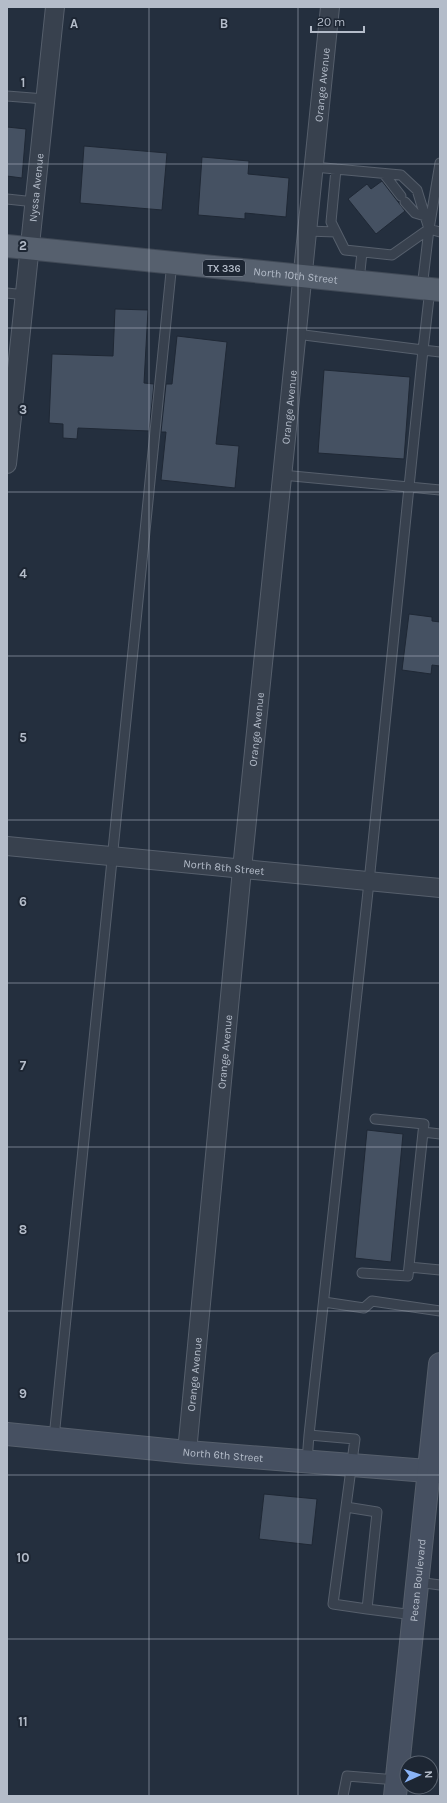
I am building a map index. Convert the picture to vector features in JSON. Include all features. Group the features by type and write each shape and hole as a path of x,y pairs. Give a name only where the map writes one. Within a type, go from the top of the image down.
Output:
{"main road":[{"name":"North 10th Street","path":"7,246 431,289"}],"street":[{"name":"Nyssa Avenue","path":"7,464 54,7"},
{"name":"Orange Avenue","path":"187,1452 242,870 330,7"},
{"name":"North 8th Street","path":"7,846 440,888"},
{"name":"Pecan Boulevard","path":"396,1788 417,1582 434,1471 440,1364"},
{"name":"North 6th Street","path":"7,1434 187,1452 434,1471"}],"lane":[{"path":"7,96 45,100"},
{"path":"307,1461 369,882 423,350 431,289 429,229 440,163"},
{"path":"314,167 401,175 417,190 429,229"},
{"path":"336,169 331,222 345,250 392,255 429,229"},
{"path":"384,174 416,213 425,216"},
{"path":"7,199 35,202"},
{"path":"429,229 440,232"},
{"path":"307,231 336,232"},
{"path":"359,281 362,252"},
{"path":"54,1438 172,262"},
{"path":"7,293 25,295"},
{"path":"296,334 440,352"},
{"path":"282,475 440,490"},
{"path":"362,1273 408,1276 424,1124 376,1118"},
{"path":"423,1132 440,1134"},
{"path":"409,1266 440,1270"},
{"path":"324,1302 364,1308 372,1301 440,1311"},
{"path":"309,1435 355,1440 333,1604 414,1615"},
{"path":"346,1507 377,1512 367,1609"},
{"path":"417,1582 440,1585"},
{"path":"343,1796 347,1776 396,1788"}],"building":[{"path":"7,127 26,129 22,178 7,176"},
{"path":"84,146 167,153 162,210 80,203"},
{"path":"202,157 249,161 248,174 289,178 286,217 245,213 245,219 198,215"},
{"path":"382,181 405,211 376,234 348,199 367,184 371,189"},
{"path":"115,309 148,310 144,383 154,384 149,431 78,428 77,439 63,438 63,424 49,423 52,354 113,356"},
{"path":"177,336 227,342 216,444 239,446 235,488 161,480 166,432 161,432 166,384 172,384"},
{"path":"324,370 410,377 404,459 318,453"},
{"path":"409,614 432,617 432,621 440,622 440,666 432,665 431,674 402,670"},
{"path":"367,1130 403,1134 391,1262 355,1258"},
{"path":"264,1494 317,1499 312,1545 259,1539"}]}
